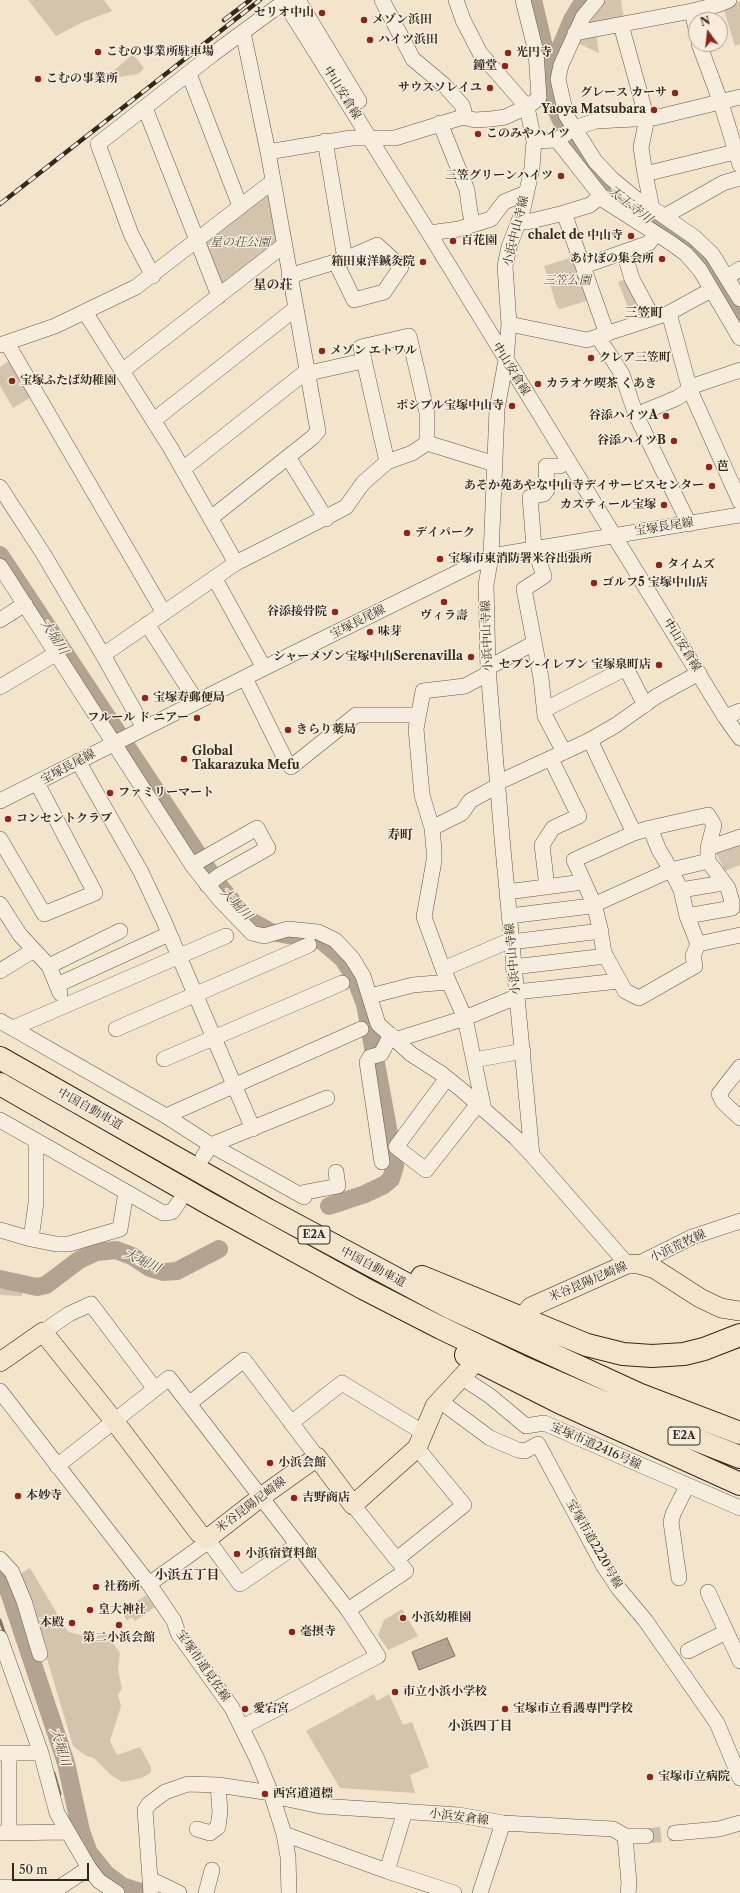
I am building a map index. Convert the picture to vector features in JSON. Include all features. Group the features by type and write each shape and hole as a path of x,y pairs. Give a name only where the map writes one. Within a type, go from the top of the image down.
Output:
{"highway":[{"name":"中国自動車道","path":"0,1058 268,1210 451,1308 539,1350 638,1394 740,1433"},
{"name":"中国自動車道","path":"0,1084 208,1203 363,1288 520,1366 628,1413 740,1457"},
{"path":"208,1203 298,1260 388,1313 498,1373 675,1456 740,1484"},
{"path":"268,1210 452,1291 587,1345 622,1354 652,1356 668,1355 704,1349 740,1335"}],"main road":[{"name":"米谷昆陽尼崎線","path":"525,1314 531,1307 632,1264 655,1269 700,1298 721,1308 740,1311"},
{"name":"米谷昆陽尼崎線","path":"43,1332 115,1422 199,1533 207,1539 261,1497 317,1457"},
{"path":"0,1362 43,1332"},
{"path":"317,1457 353,1505 421,1441 436,1406 465,1373"}],"street":[{"path":"298,0 373,125 370,139"},
{"path":"382,0 413,59 433,74 462,105 464,111 463,117"},
{"name":"小浜中山寺線","path":"456,0 463,20 480,54 526,107 534,141 532,168 520,220 509,247 505,266 509,324 506,360 497,409 491,556 486,585 488,669 497,784 532,1155"},
{"path":"268,152 325,141 351,138 395,138 463,117 475,120 498,118 526,107 540,98 536,52 523,0"},
{"path":"597,0 583,17 561,65 558,79 566,115 566,134 605,201 663,227 694,237 712,254 740,299"},
{"path":"575,34 692,11 717,5 729,0"},
{"path":"153,276 131,234 98,144 190,74 278,2 356,132 370,139"},
{"path":"621,25 646,119 641,147 652,208 663,227 700,270 711,290 737,328"},
{"path":"211,518 313,437 318,431 272,182 268,152 243,32"},
{"path":"645,174 738,159 721,103 702,52"},
{"path":"190,74 240,206"},
{"path":"534,141 566,134 596,121 646,119 721,103 740,97"},
{"path":"145,108 219,296"},
{"path":"440,123 467,190 473,224"},
{"path":"566,134 612,179 635,198 652,208"},
{"name":"中山安倉線","path":"370,139 725,717 740,738"},
{"path":"290,276 341,261 325,141"},
{"path":"584,266 649,243 663,227 723,183 740,178"},
{"path":"164,613 4,344 55,326 136,287 153,276 197,239 272,182"},
{"path":"429,233 459,229 491,219 504,202 526,194"},
{"path":"520,220 527,222 564,213 590,205 601,196"},
{"path":"564,213 584,266 602,336 622,374 636,415 689,524"},
{"path":"122,372 284,245"},
{"path":"624,252 632,279 653,318"},
{"path":"727,277 740,269"},
{"path":"509,324 587,340 669,313 711,290"},
{"path":"154,420 295,309"},
{"path":"85,312 154,420 236,564"},
{"path":"669,313 690,390 740,502"},
{"path":"387,462 361,347 409,336 427,413 427,443"},
{"path":"183,469 308,372 363,361"},
{"path":"636,415 677,398 696,385 740,370"},
{"path":"427,443 495,464"},
{"path":"103,655 236,564 281,539 346,507 363,483 387,462 412,453 427,443"},
{"path":"288,457 326,518"},
{"path":"548,887 542,845 553,828 579,816 545,716 541,678 524,589 544,576 534,547 530,496 544,494 547,490 546,466 560,466 568,461"},
{"path":"0,487 44,555 144,728"},
{"name":"宝塚長尾線","path":"0,801 491,556 534,547 740,515"},
{"path":"0,566 57,653 119,741 198,862 252,932 264,936 288,929 318,932 335,940 352,958 363,976 378,1024 411,1054 447,1078 516,1138 632,1264"},
{"path":"214,579 264,668"},
{"path":"0,620 25,604"},
{"path":"147,624 197,702"},
{"path":"447,1078 396,1147 426,1170 481,1107 474,1060 465,1018 445,976 424,917 434,861 432,828 422,795 419,771 416,729 417,715 423,691 465,686 495,664 534,643"},
{"path":"0,687 57,653"},
{"path":"544,710 626,668 645,705"},
{"path":"432,828 462,813 470,801 497,784 590,740 699,673"},
{"path":"245,678 286,761 291,767 356,716 417,715"},
{"path":"725,717 740,711"},
{"path":"590,740 634,833"},
{"path":"78,761 141,872 253,1129"},
{"path":"0,840 44,914 95,893 37,783"},
{"path":"650,828 658,850 671,870 681,890 687,916 698,944 693,956 695,966 639,998 625,991 606,956 594,904 582,882 574,860 634,833 650,828 708,815 714,825 708,854 723,883 728,888 732,908 687,916"},
{"path":"198,862 257,828 268,848 212,882"},
{"path":"509,916 594,904 708,854 740,836"},
{"path":"507,892 582,882"},
{"path":"681,890 723,883"},
{"path":"0,904 20,935 49,966 65,1005"},
{"path":"49,966 120,931"},
{"path":"370,996 445,976 511,941 601,931"},
{"path":"57,985 169,934"},
{"path":"698,944 740,935"},
{"path":"6,1025 65,1005 226,936"},
{"path":"116,1029 195,996 309,945"},
{"path":"0,971 34,950"},
{"path":"514,967 606,956"},
{"path":"382,1162 367,1062 370,1057 381,1054 393,1037 465,1018 516,995 619,981"},
{"path":"164,1059 214,1039 342,983"},
{"path":"6,1025 166,1116 207,1151 304,1196 306,1192 338,1186 336,1172"},
{"path":"166,1116 361,1028"},
{"path":"474,1060 523,1051"},
{"path":"740,1067 719,1094 723,1102 740,1118"},
{"path":"207,1151 253,1129 328,1098"},
{"path":"0,1120 163,1213 172,1212 179,1202"},
{"path":"31,1239 36,1203 36,1141"},
{"path":"0,1230 31,1239 56,1244 69,1244 120,1229 126,1192"},
{"name":"小浜荒牧線","path":"632,1264 692,1237 740,1221"},
{"path":"43,1332 69,1314 91,1304 155,1389"},
{"path":"190,1403 244,1360 317,1457"},
{"path":"465,1373 526,1426"},
{"path":"57,1466 115,1422 169,1378 190,1403 348,1610 378,1656 242,1727"},
{"path":"291,1423 342,1383 421,1441 464,1506 397,1559"},
{"name":"宝塚市道見佐線","path":"0,1391 149,1584 174,1621 178,1633 232,1708 271,1793 284,1834 288,1856 289,1893"},
{"path":"440,1401 490,1438 518,1450 525,1451 538,1444"},
{"name":"宝塚市道2416号線","path":"526,1426 544,1423 740,1508"},
{"name":"宝塚市道2220号線","path":"526,1426 538,1444 604,1565 619,1589 645,1620 716,1724 740,1778"},
{"path":"679,1578 671,1522 673,1514 687,1486"},
{"path":"348,1610 406,1571 353,1505"},
{"path":"149,1584 202,1546 207,1539 240,1584 297,1545"},
{"path":"0,1559 12,1572 24,1601 40,1654"},
{"path":"708,1592 740,1662"},
{"path":"688,1651 726,1632"},
{"path":"0,1638 5,1672 41,1753 57,1813 88,1868 99,1881 116,1893"},
{"path":"41,1753 5,1753 4,1833 67,1832"},
{"name":"小浜安倉線","path":"150,1886 144,1815 149,1804 165,1792 188,1784 218,1785 271,1793 278,1797 320,1806 459,1815 503,1823 613,1829 625,1836 646,1836"},
{"path":"197,1829 210,1833 218,1827 220,1812 218,1785"},
{"path":"387,1871 405,1811"},
{"path":"480,1893 503,1823"},
{"path":"675,1833 719,1829 740,1823"},
{"path":"284,1834 454,1893"},
{"path":"625,1836 629,1883 628,1893"},
{"path":"0,1887 23,1890 60,1887 88,1868"},
{"path":"206,1893 212,1870"},
{"path":"150,1886 179,1893"}],"green space":[{"path":"28,0 104,0 112,11 83,22 56,36"},
{"path":"605,0 621,0 624,19 591,25 590,15"},
{"path":"740,1 740,44 735,46 728,23 728,12 725,12 723,7"},
{"path":"596,34 599,53 577,43 580,39"},
{"path":"133,54 144,68 138,74 103,80"},
{"name":"星の荘公園","path":"269,191 278,245 221,288 203,241"},
{"name":"三笠公園","path":"573,257 589,297 586,301 560,309 557,307 544,266"},
{"path":"629,278 640,302 628,307 618,282"},
{"name":"宝塚ふたば幼稚園","path":"9,361 31,397 13,408 0,386 0,367"},
{"path":"740,844 740,865 725,871 716,853"},
{"path":"0,1275 22,1276 22,1296 0,1295"},
{"path":"30,1568 68,1632 93,1638 106,1633 120,1653 118,1669 122,1688 118,1695 121,1706 110,1741 117,1755 140,1747 151,1767 149,1774 141,1778 122,1782 111,1775 94,1758 86,1756 73,1746 38,1628 8,1581"},
{"path":"146,1595 155,1607 135,1621 132,1617 127,1620 121,1612"},
{"path":"402,1609 418,1636 388,1650 378,1635 384,1620"},
{"path":"374,1694 377,1701 389,1694 403,1725 412,1722 429,1767 410,1775 415,1793 340,1788 306,1731"}],"shaded area":[{"path":"447,1638 455,1656 419,1670 412,1652"}],"waterway":[{"name":"天王寺川","path":"533,0 550,72 551,99 571,142 612,194 689,247 706,261 740,318"},
{"path":"550,72 572,20 584,0"},
{"name":"大堀川","path":"0,555 217,883 246,918 271,932 322,941 343,959 355,978 365,1004 395,1166 391,1179 384,1185 365,1194 329,1206"},
{"name":"大堀川","path":"0,1279 37,1287 46,1285 79,1260 96,1252 116,1250 132,1256 150,1268 163,1272 177,1271 219,1249"},
{"name":"大堀川","path":"0,1576 9,1592 66,1763 81,1831 89,1853 106,1874 122,1886 144,1893"},
{"path":"0,1620 5,1635"},
{"path":"54,1773 60,1794"},
{"path":"68,1818 81,1831"}],"tunnel":[{"path":"646,1836 675,1833"}],"railway":[{"path":"224,20 250,0"},
{"path":"0,204 260,0"}],"place":[{"name":"セリオ中山","path":"322,13"},
{"name":"メゾン浜田","path":"364,20"},
{"name":"ハイツ浜田","path":"370,40"},
{"name":"こむの事業所駐車場","path":"98,52"},
{"name":"光円寺","path":"508,53"},
{"name":"鐘堂","path":"505,66"},
{"name":"こむの事業所","path":"38,79"},
{"name":"サウスソレイユ","path":"490,88"},
{"name":"グレース カーサ","path":"675,93"},
{"name":"Yaoya Matsubara","path":"654,110"},
{"name":"このみやハイツ","path":"478,134"},
{"name":"三笠グリーンハイツ","path":"561,176"},
{"name":"chalet de 中山寺","path":"631,236"},
{"name":"百花園","path":"453,241"},
{"name":"あけぼの集会所","path":"662,259"},
{"name":"箱田東洋鍼灸院","path":"423,262"},
{"name":"メゾン エトワル","path":"322,351"},
{"name":"クレア三笠町","path":"591,358"},
{"name":"宝塚ふたば幼稚園","path":"12,381"},
{"name":"カラオケ喫茶 くあき","path":"538,384"},
{"name":"ポシブル宝塚中山寺","path":"512,406"},
{"name":"谷添ハイツA","path":"666,416"},
{"name":"谷添ハイツB","path":"674,441"},
{"name":"芭","path":"709,467"},
{"name":"あそか苑あやな中山寺デイサービスセンター","path":"712,486"},
{"name":"カスティール宝塚","path":"664,505"},
{"name":"デイパーク","path":"407,533"},
{"name":"宝塚市東消防署米谷出張所","path":"440,559"},
{"name":"タイムズ","path":"659,565"},
{"name":"ゴルフ5 宝塚中山店","path":"594,583"},
{"name":"ヴィラ壽","path":"444,602"},
{"name":"谷添接骨院","path":"335,612"},
{"name":"味芽","path":"370,632"},
{"name":"シャーメゾン宝塚中山Serenavilla","path":"471,657"},
{"name":"セブン-イレブン 宝塚泉町店","path":"659,665"},
{"name":"宝塚寿郵便局","path":"145,698"},
{"name":"フルール ド ニアー","path":"197,718"},
{"name":"きらり薬局","path":"288,730"},
{"name":"Global Takarazuka Mefu","path":"184,759"},
{"name":"ファミリーマート","path":"110,793"},
{"name":"コンセントクラブ","path":"8,819"},
{"name":"小浜会館","path":"270,1463"},
{"name":"本妙寺","path":"18,1496"},
{"name":"吉野商店","path":"294,1498"},
{"name":"小浜宿資料館","path":"237,1554"},
{"name":"社務所","path":"96,1587"},
{"name":"皇大神社","path":"90,1610"},
{"name":"小浜幼稚園","path":"403,1618"},
{"name":"本殿","path":"72,1623"},
{"name":"第二小浜会館","path":"119,1625"},
{"name":"毫摂寺","path":"292,1632"},
{"name":"市立小浜小学校","path":"395,1692"},
{"name":"愛宕宮","path":"245,1709"},
{"name":"宝塚市立看護専門学校","path":"505,1709"},
{"name":"宝塚市立病院","path":"650,1777"},
{"name":"西宮道道標","path":"265,1794"}],"district":[{"name":"星の荘","path":"273,285"},
{"name":"三笠町","path":"644,313"},
{"name":"寿町","path":"400,835"},
{"name":"小浜五丁目","path":"187,1575"},
{"name":"小浜四丁目","path":"480,1726"}]}
